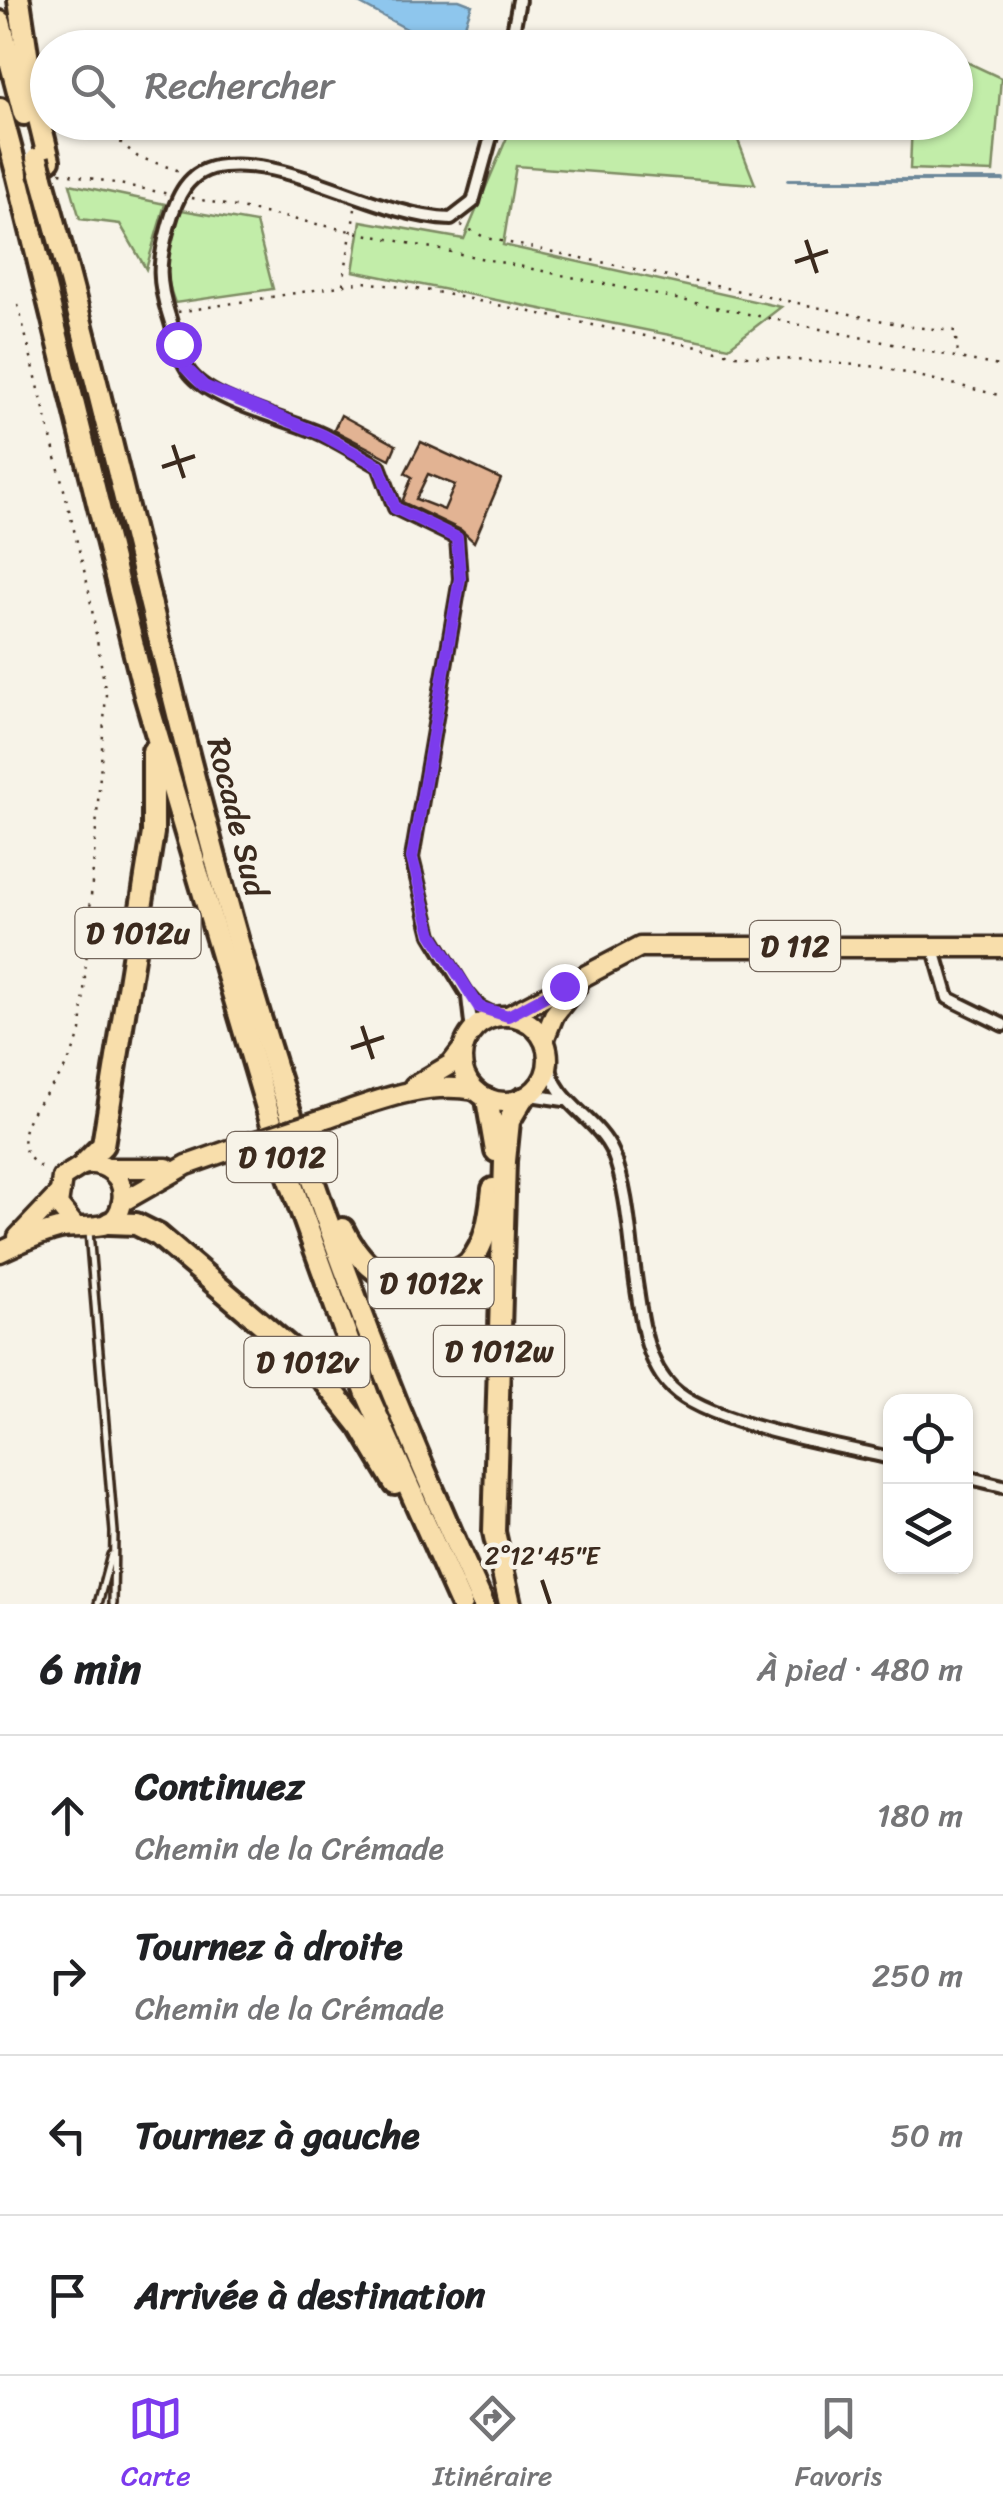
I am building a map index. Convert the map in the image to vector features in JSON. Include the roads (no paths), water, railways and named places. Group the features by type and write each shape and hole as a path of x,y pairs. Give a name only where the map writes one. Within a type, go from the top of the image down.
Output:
{"highway":[{"path":"20,0 30,72"},
{"path":"0,22 30,119"},
{"name":"Rocade Sud","path":"0,108 146,695 280,1152 368,1396 460,1604"},
{"path":"36,140 45,168"},
{"path":"40,140 45,168"},
{"name":"Rocade Sud","path":"45,168 62,221 60,242 234,928 308,1164 404,1430 483,1604"},
{"name":"D 1012u","path":"84,1164 103,1145 154,833 155,766 146,695"},
{"name":"D 1012x","path":"308,1164 354,1251 376,1273 402,1285 429,1284 467,1265 489,1222 496,1158 481,1095"},
{"name":"D 1012w","path":"510,1604 494,1532 494,1467 505,1161 509,1121 526,1097"},
{"name":"D 1012v","path":"91,1226 136,1224 158,1235 316,1370 361,1427 444,1567"}],"main road":[{"name":"D 112","path":"503,1016 640,946 1003,947"},
{"name":"D 112","path":"544,1040 563,1002 592,970"},
{"path":"1,1251 37,1222 59,1187 84,1164 140,1172 187,1164 401,1093 442,1071 468,1040 503,1016 529,1023 544,1040 546,1074 526,1097 481,1095 450,1088 401,1093"},
{"path":"468,1040 463,1070 481,1095"},
{"path":"1,1251 91,1226 122,1202 187,1164"},
{"path":"108,1168 122,1187 122,1202"},
{"path":"59,1187 62,1214 91,1226"}],"street":[{"path":"514,30 520,0"},
{"path":"490,140 473,202 451,219 427,218 357,200 256,167 223,166 195,176 177,195 157,270 186,368 196,380 323,435 379,466 395,508 457,538 460,578 412,858 432,934 466,992 479,1007 503,1016"},
{"path":"932,946 948,998 1003,1025"},
{"path":"466,992 468,1040"},
{"path":"548,1062 565,1100 589,1116 613,1153 642,1325 656,1366 673,1389 699,1406 752,1424 883,1456"},
{"path":"526,1097 565,1100"},
{"path":"973,1479 1003,1486"}],"lane":[{"path":"91,1226 114,1532 113,1604"},
{"path":"98,1604 108,1578 114,1532"}],"water":[{"path":"353,0 459,0 472,5 463,30 409,30"}],"waterway":[{"path":"788,180 1003,180"}]}
